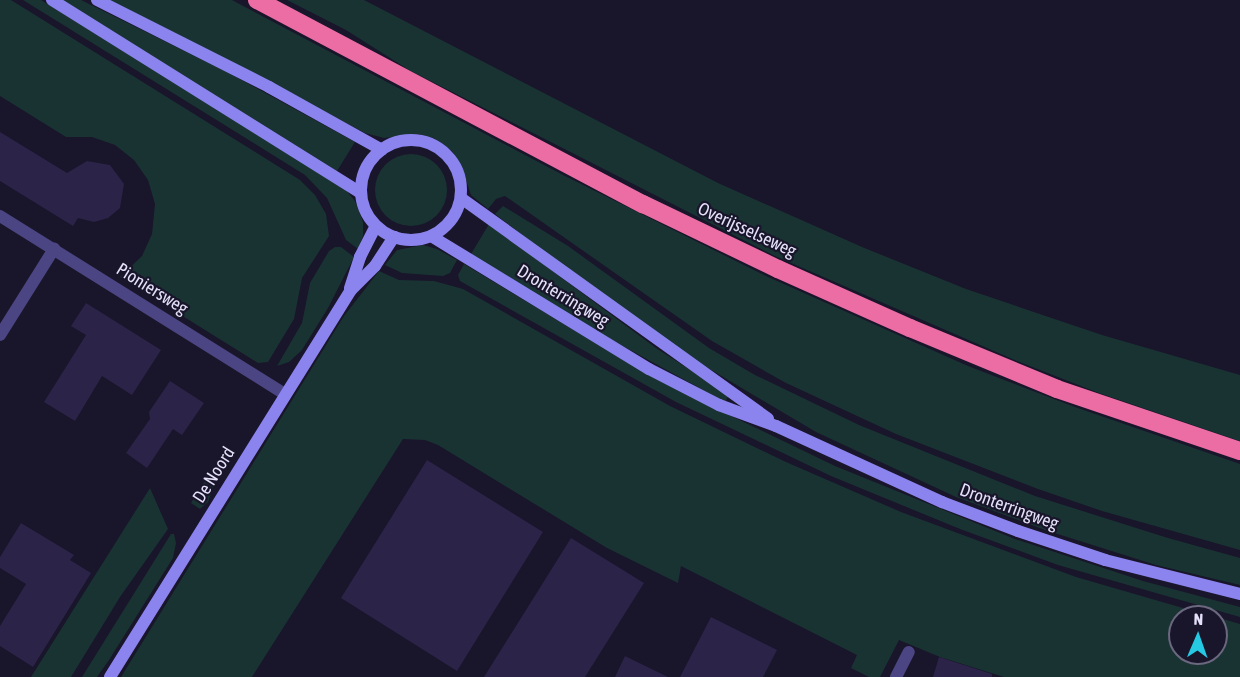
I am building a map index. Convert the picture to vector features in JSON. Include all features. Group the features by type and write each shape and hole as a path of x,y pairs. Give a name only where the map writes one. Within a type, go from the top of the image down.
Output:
{"highway":[{"name":"Overijsselseweg","path":"257,0 644,204 778,269 910,328 1057,389 1240,451"}],"main road":[{"path":"52,0 361,194"},
{"path":"96,0 269,87 382,150"},
{"path":"404,141 415,141 438,148 454,164 462,186 461,198 456,214 446,227 431,236 413,240 394,237 376,226 364,206 361,194 366,169 382,150 404,141"},
{"name":"Dronterringweg","path":"461,198 612,308 729,389 776,426"},
{"name":"De Noord","path":"350,291 360,257 376,226"},
{"name":"Dronterringweg","path":"431,236 649,369 719,405 776,426 942,502 1018,531 1105,560 1240,594"},
{"name":"De Noord","path":"110,677 350,291 375,266 394,237"}],"street":[{"name":"Pioniersweg","path":"0,216 285,394"},
{"path":"0,335 54,249"},
{"path":"896,677 909,652"}],"green space":[{"path":"0,0 11,0 300,180 315,195 326,214 329,236 302,278 294,319 268,362 258,363 120,277 142,256 152,234 155,204 148,180 134,160 115,145 92,137 66,137 0,96"},
{"path":"23,0 41,0 345,189 355,201 363,222 363,236 358,249 346,240 327,198 305,175"},
{"path":"62,0 81,0 225,71 355,142 337,171"},
{"path":"106,0 232,0 563,175 768,277 968,366 1075,407 1240,464 1240,550 1102,511 1038,489 896,434 786,383 712,341 505,196 496,199 488,209 471,195 462,167 452,151 434,138 418,134 384,138 365,133 226,59"},
{"path":"287,0 364,0 718,183 862,247 966,289 1102,335 1240,375 1240,441 1099,393 1017,361 775,256 409,70 346,30"},
{"path":"411,154 431,160 441,170 447,190 441,210 431,220 411,226 391,220 381,210 375,190 381,170 391,160"},
{"path":"503,206 568,246 709,348 755,375 859,425 1035,496 1240,558 1240,585 1156,565 1045,530 956,497 816,432 686,355 593,289 495,214"},
{"path":"489,224 656,348 729,395 725,402 581,323 471,254"},
{"path":"423,245 437,249 457,260 450,273 443,276 402,273 385,265 397,250"},
{"path":"335,247 341,247 354,257 328,308 302,350 289,362 277,366 302,323 310,283 329,251"},
{"path":"464,264 602,347 696,399 835,466 1015,539 1143,581 1240,607 1240,617 1228,614 1228,605 1198,605 1058,565 960,529 831,476 676,402 460,281 458,275"},
{"path":"379,271 399,280 434,281 463,289 670,406 786,462 901,512 1076,577 1173,605 1168,605 1168,665 1228,665 1228,620 1240,624 1240,677 1004,677 940,657 899,640 880,677 869,677 851,668 857,655 681,566 678,583 607,548 438,445 425,440 403,439 252,677 121,677 344,316"},
{"path":"213,468 219,472 208,502 200,509 191,503"},
{"path":"150,488 168,529 120,597 71,677 31,677"},
{"path":"171,534 174,534 176,543 173,558 97,677 82,677"}],"building":[{"path":"0,132 67,173 87,161 110,165 124,184 120,208 108,218 94,222 78,218 73,226 0,181"},
{"path":"86,303 161,350 132,395 102,376 75,421 44,402 86,335 71,326"},
{"path":"170,381 204,403 182,435 173,429 147,468 126,453 150,419 149,412"},
{"path":"427,460 543,532 457,671 341,598"},
{"path":"21,523 74,555 70,560 91,573 33,667 0,646 0,626 26,584 0,568 0,557"},
{"path":"571,538 644,583 585,677 484,677"},
{"path":"711,617 777,650 763,677 680,677"},
{"path":"625,656 668,677 615,677"},
{"path":"939,657 992,674 992,677 933,677"}]}
